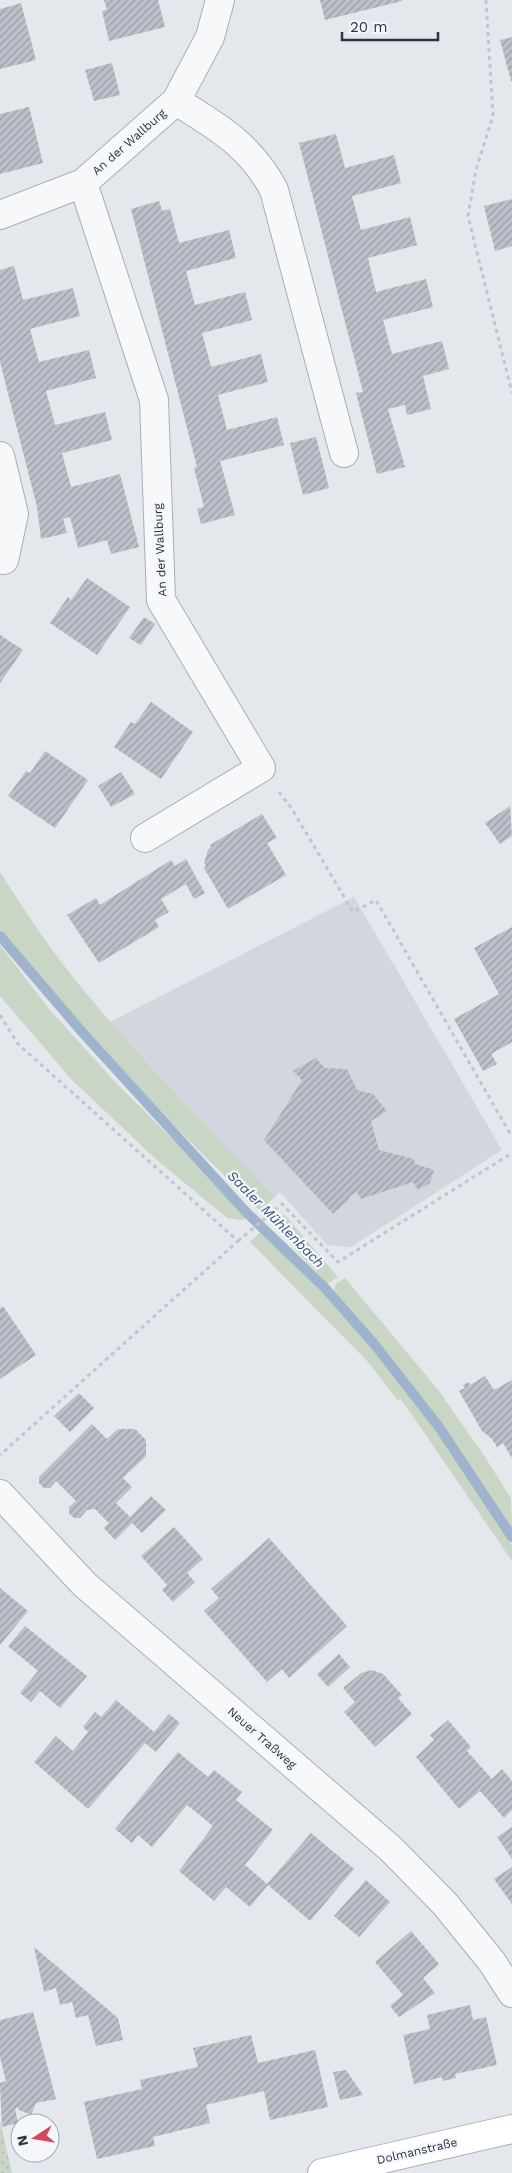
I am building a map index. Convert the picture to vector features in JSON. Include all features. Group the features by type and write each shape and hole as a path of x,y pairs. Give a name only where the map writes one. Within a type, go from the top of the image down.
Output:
{"main road":[{"name":"Dolmanstraße","path":"322,2173 512,2129"}],"street":[{"name":"An der Wallburg","path":"0,215 83,183 176,101 210,37 220,0"},
{"name":"An der Wallburg","path":"176,101 211,122 246,149 263,169 274,190 344,453"},
{"name":"An der Wallburg","path":"83,183 154,400 161,600 260,768"},
{"path":"0,456 14,514 4,560"},
{"path":"145,838 260,768"},
{"name":"Neuer Traßweg","path":"0,1494 84,1584 391,1849 446,1904 492,1962 512,1993"}],"path":[{"path":"486,0 493,116 476,170 468,216 512,393"},
{"path":"260,768 292,809 353,912 376,900 512,1137"},
{"path":"0,1015 18,1044 238,1241"},
{"path":"0,1455 238,1241 282,1204 338,1262 512,1153"}],"shaded area":[{"path":"354,897 502,1150 351,1247 327,1245 280,1192 275,1197 151,1069 110,1022"}],"green space":[{"path":"0,872 49,945 104,1014 176,1094 275,1197 260,1211 127,1079 56,1002 0,929"},
{"path":"0,945 49,1009 117,1084 252,1218 240,1220 227,1218 158,1161 72,1080 0,996"},
{"path":"284,1214 338,1277 327,1284 271,1222 277,1221"},
{"path":"264,1229 377,1349 437,1429 512,1545 512,1561 401,1399 398,1401 368,1362 250,1242"},
{"path":"345,1278 439,1391 483,1454 511,1498 512,1530 442,1425 334,1290 336,1284"},
{"path":"0,2121 12,2173 0,2173"}],"building":[{"path":"104,0 158,0 165,27 109,41 102,11 107,10"},
{"path":"320,0 402,0 402,1 325,20"},
{"path":"21,3 36,60 0,69 0,9"},
{"path":"512,37 512,81 511,81 500,40"},
{"path":"112,63 120,95 94,101 85,70"},
{"path":"29,107 43,163 0,174 0,114"},
{"path":"336,134 345,168 394,155 401,183 352,196 361,230 410,217 417,245 368,258 376,292 426,279 433,307 383,320 392,354 442,341 449,369 423,376 431,409 407,415 405,405 388,409 405,467 377,474 356,393 363,392 299,143"},
{"path":"512,199 512,246 495,251 484,206"},
{"path":"159,201 162,211 170,209 179,243 229,230 236,258 186,271 195,305 245,292 252,320 202,333 211,367 261,354 268,382 218,395 227,430 277,417 284,445 220,461 235,515 201,524 197,509 204,507 194,468 197,467 131,209"},
{"path":"14,266 23,300 73,288 80,316 30,329 39,362 89,350 96,378 46,391 55,425 105,412 112,440 62,453 71,487 120,474 139,547 111,554 107,540 78,548 70,517 63,519 67,533 41,539 37,507 0,362 0,270"},
{"path":"316,437 329,488 303,495 290,443"},
{"path":"87,578 130,607 97,655 50,623 68,597 71,600"},
{"path":"144,617 155,624 141,645 129,638"},
{"path":"0,635 23,650 0,683"},
{"path":"151,702 193,732 161,779 114,747 131,722 135,724"},
{"path":"45,751 88,780 55,828 8,796 26,771 30,773"},
{"path":"121,772 135,794 111,807 98,786"},
{"path":"510,806 512,836 500,844 485,823"},
{"path":"262,814 277,838 267,843 286,875 228,909 204,868 206,866 204,863 208,850 211,847 210,845"},
{"path":"186,859 205,893 194,899 186,884 161,899 169,912 155,920 159,927 99,963 67,915 96,898 100,905 171,860 175,866"},
{"path":"512,927 512,1042 491,1054 497,1064 483,1071 454,1019 499,994 474,948"},
{"path":"316,1058 325,1068 347,1069 357,1090 373,1094 387,1111 371,1121 379,1150 414,1159 415,1164 434,1170 430,1183 418,1190 413,1182 361,1199 357,1192 349,1197 350,1199 333,1214 264,1140 302,1080 293,1071"},
{"path":"3,1306 36,1355 0,1379 0,1308"},
{"path":"485,1376 494,1390 512,1380 512,1458 503,1443 497,1447 492,1439 482,1431 459,1391 465,1388 463,1385 468,1382 470,1385"},
{"path":"79,1393 94,1408 70,1432 54,1416"},
{"path":"92,1424 107,1439 118,1429 135,1429 146,1440 146,1456 123,1478 132,1487 116,1503 130,1517 151,1496 166,1510 142,1533 132,1523 115,1540 104,1528 109,1523 95,1509 87,1510 80,1518 74,1518 69,1513 69,1507 76,1501 56,1481 50,1488 44,1488 39,1483 39,1477"},
{"path":"174,1527 203,1559 187,1573 195,1582 173,1602 162,1590 167,1585 141,1556"},
{"path":"269,1538 347,1626 289,1678 282,1669 267,1682 204,1611 219,1598 211,1589"},
{"path":"0,1588 28,1611 0,1645"},
{"path":"25,1626 87,1676 60,1708 40,1691 31,1702 20,1693 38,1671 8,1646"},
{"path":"339,1654 350,1667 328,1687 317,1674"},
{"path":"372,1670 383,1674 402,1695 398,1698 412,1714 375,1747 344,1712 355,1702 343,1688 361,1673"},
{"path":"116,1700 154,1732 169,1714 180,1723 156,1752 145,1743 88,1809 34,1762 56,1736 73,1751 88,1732 83,1727 95,1712 101,1717"},
{"path":"448,1720 471,1747 467,1751 492,1779 502,1769 512,1781 512,1810 504,1818 480,1791 459,1809 416,1757 434,1740 430,1735"},
{"path":"178,1752 208,1777 214,1770 242,1792 236,1800 273,1830 245,1865 267,1884 311,1833 354,1869 310,1921 268,1885 250,1907 226,1887 214,1901 179,1871 213,1826 187,1805 152,1847 138,1835 132,1843 115,1829"},
{"path":"512,1827 512,1859 497,1837"},
{"path":"512,1867 512,1904 494,1879"},
{"path":"366,1880 390,1902 359,1937 334,1916"},
{"path":"411,1931 439,1964 423,1978 435,1993 399,2017 390,2006 403,1995 375,1962"},
{"path":"34,1947 118,2018 123,2040 96,2046 88,2015 76,2018 72,2002 60,2005 56,1988 44,1992"},
{"path":"470,2005 473,2020 486,2017 497,2065 455,2074 456,2078 443,2081 442,2077 414,2084 403,2035 430,2029 427,2015"},
{"path":"33,2012 56,2099 36,2103 32,2113 19,2110 18,2107 15,2109 16,2113 10,2113 10,2125 2,2127 0,2083 6,2081 0,2057 0,2020"},
{"path":"251,2035 258,2063 315,2050 328,2107 270,2120 264,2091 206,2105 210,2123 153,2137 155,2146 97,2159 84,2102 142,2089 140,2080 198,2067 193,2048"},
{"path":"346,2070 363,2095 340,2100 333,2072"}],"waterway":[{"name":"Saaler Mühlenbach","path":"0,936 82,1032 246,1212 325,1288 375,1345 439,1427 512,1537"}]}
